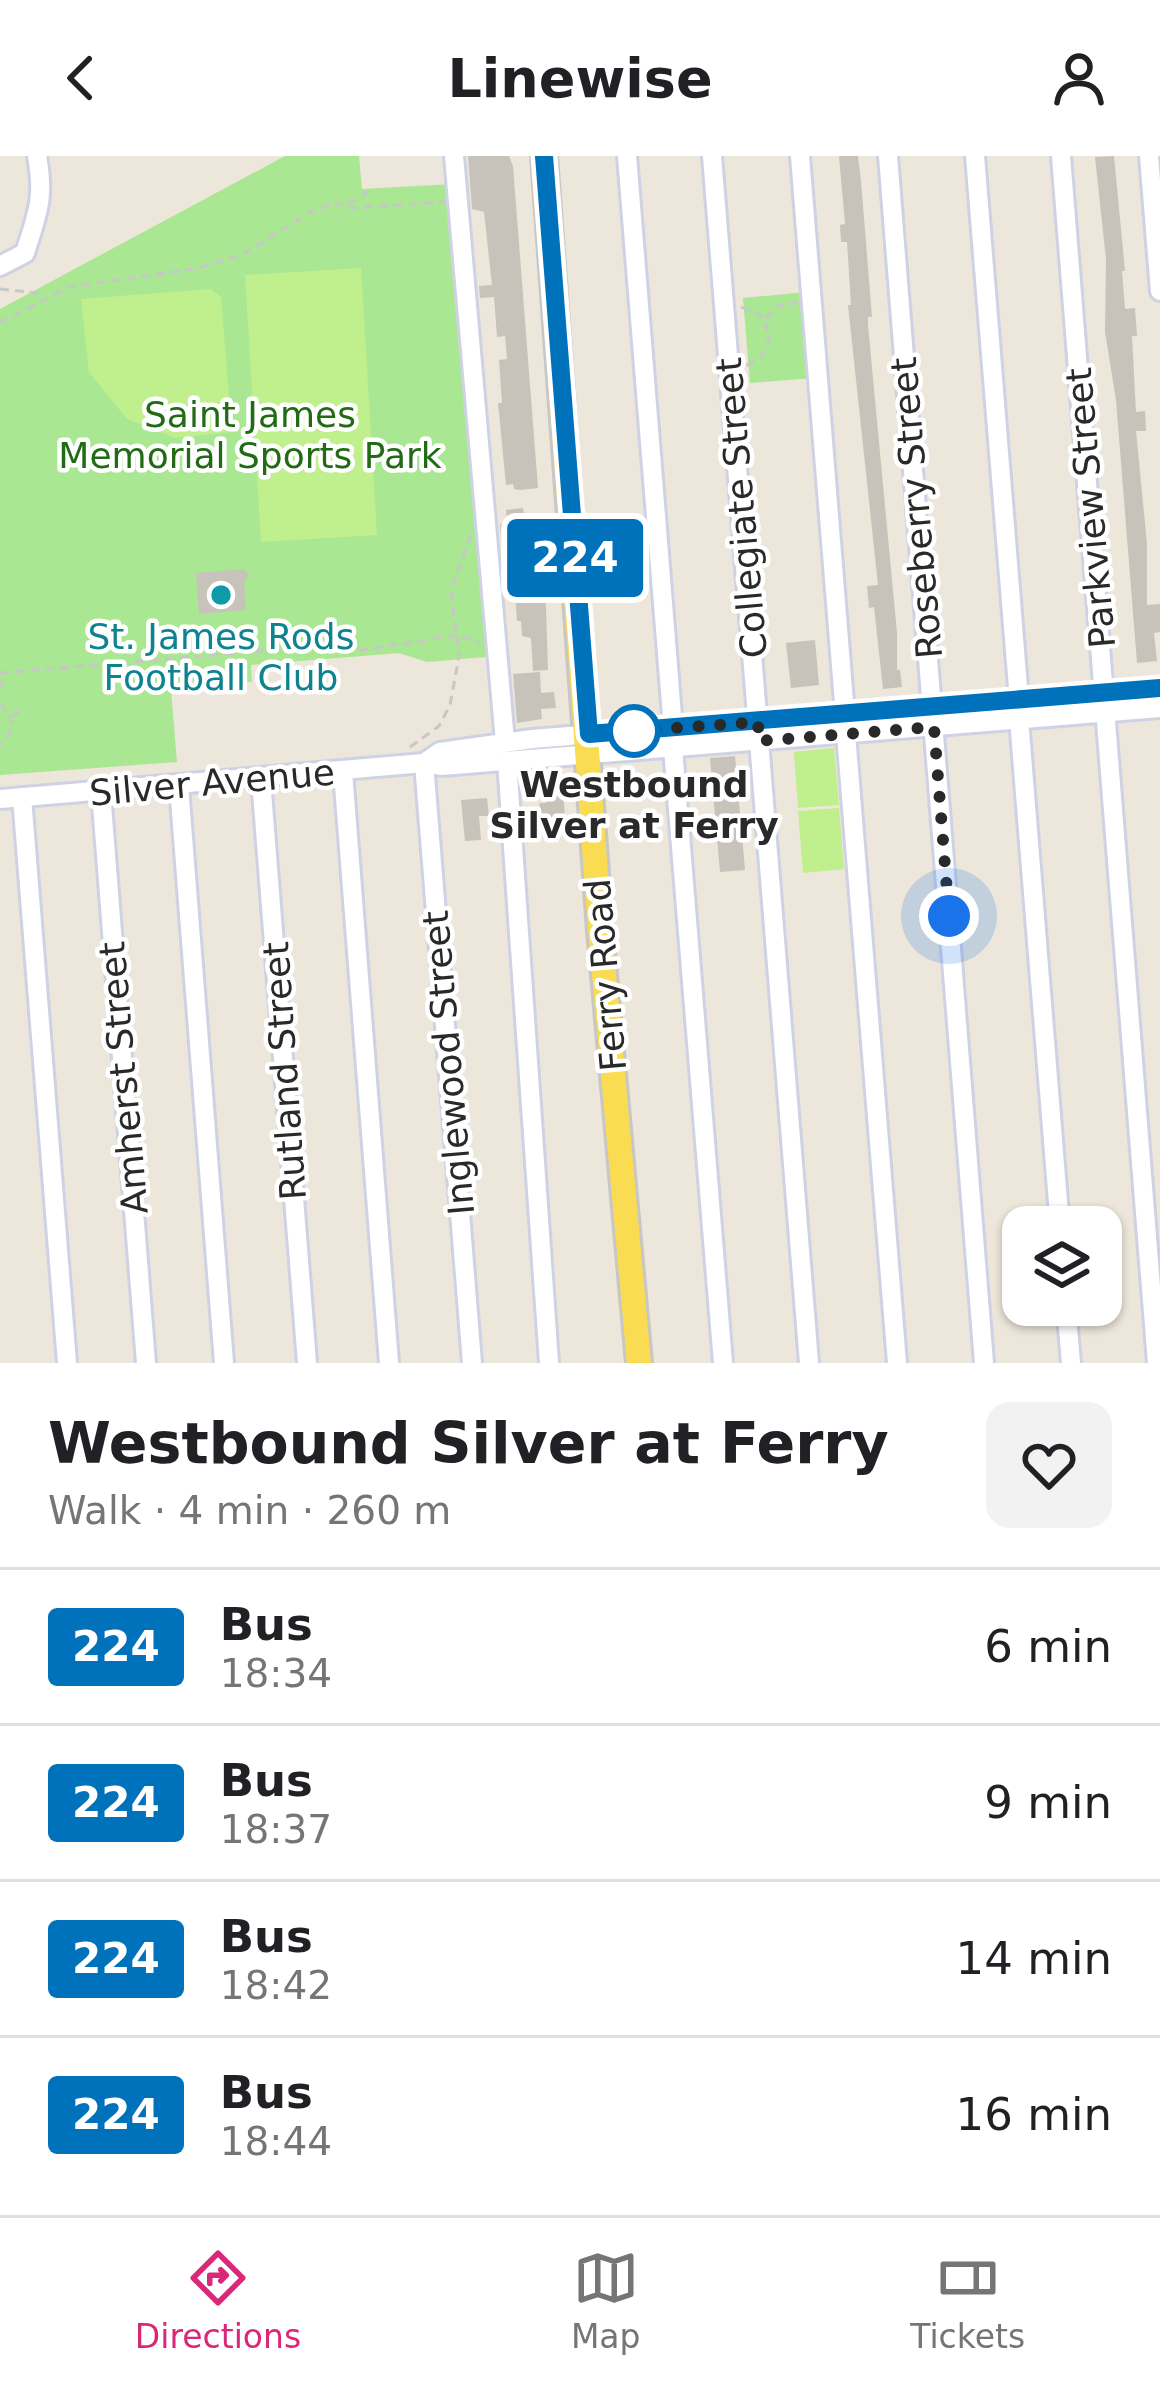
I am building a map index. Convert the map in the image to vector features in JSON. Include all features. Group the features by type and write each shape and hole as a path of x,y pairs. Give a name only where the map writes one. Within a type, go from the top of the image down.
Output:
{"main road":[{"name":"Ferry Road","path":"544,156 600,931 639,1363"}],"street":[{"path":"0,266 25,253 40,215 37,156"},
{"path":"454,156 506,752 548,1363"},
{"path":"627,156 724,1363"},
{"name":"Collegiate Street","path":"712,156 808,1363"},
{"path":"800,156 897,1363"},
{"name":"Roseberry Street","path":"888,156 984,1363"},
{"path":"975,156 1058,1206"},
{"name":"Parkview Street","path":"1061,156 1157,1363"},
{"path":"1149,156 1160,291"},
{"name":"Silver Avenue","path":"0,800 343,772 416,756 442,766 506,752 1105,702 1160,688"},
{"name":"Silver Avenue","path":"1105,702 1160,708"},
{"name":"Inglewood Street","path":"416,756 472,1363"},
{"path":"343,772 389,1363"},
{"name":"Rutland Street","path":"261,779 307,1363"},
{"path":"178,786 224,1363"},
{"name":"Amherst Street","path":"100,792 146,1363"},
{"path":"22,797 67,1363"},
{"path":"1068,1326 1071,1363"}],"path":[{"path":"0,322 70,287 200,268 245,253 309,213 362,197 371,188"},
{"path":"347,203 352,208 445,202"},
{"path":"0,289 50,295"},
{"path":"765,320 775,307 794,305 811,290"},
{"path":"741,307 765,320 770,337 763,356 746,366"},
{"path":"416,756 447,712 458,664 451,590 472,526"},
{"path":"0,689 3,673 309,647 363,650 457,635 479,642 498,665"},
{"path":"161,677 162,659"},
{"path":"0,704 11,717 13,729 0,746"},
{"path":"11,717 25,708"}],"green space":[{"name":"Saint James Memorial Sports Park","path":"285,156 359,156 362,189 453,184 497,656 427,662 399,653 251,665 252,682 171,690 177,762 0,775 0,309"},
{"path":"361,268 377,535 261,542 245,275"},
{"path":"211,289 221,297 232,432 175,438 127,419 89,372 81,299"},
{"path":"807,292 814,378 750,383 743,298"},
{"path":"834,748 839,805 798,808 794,752"},
{"path":"839,808 844,869 803,873 798,811"}],"building":[{"path":"468,156 509,156 513,166 538,488 520,490 506,485 498,403 502,403 499,360 507,359 505,336 497,337 494,297 480,298 479,286 492,285 484,212 472,209"},
{"path":"839,156 858,156 861,181 872,317 868,325 902,687 883,689 874,607 869,608 867,586 878,585 848,305 847,242 841,242 840,225 845,224"},
{"path":"1114,156 1125,309 1135,308 1136,412 1145,411 1146,431 1136,431 1147,544 1147,605 1160,604 1160,632 1154,633 1157,661 1137,663 1116,400 1105,332 1106,259 1095,157"},
{"path":"523,508 527,533 542,531 548,670 533,671 531,638 522,636 521,621 517,621 515,594 523,593 522,582 527,581 525,561 517,562 516,547 502,548 500,524 507,523 506,510"},
{"name":"St. James Rods Football Club","path":"243,569 249,575 244,581 246,610 199,614 196,573"},
{"path":"815,640 819,685 791,688 786,643"},
{"path":"540,672 541,693 554,692 556,708 541,709 542,719 517,723 513,674"},
{"path":"735,756 745,870 720,872 710,758"},
{"path":"561,770 566,827 546,829 539,803 546,803 543,772"},
{"path":"487,798 489,816 479,816 481,840 465,841 461,800"}],"bus line":[{"name":"224","path":"544,156 589,734 1160,688"}],"place":[{"name":"St. James Rods Football Club","path":"221,595"},
{"name":"Westbound Silver at Ferry","path":"634,731"}],"route":[{"path":"634,731 758,722 759,741 934,727 949,916"}]}
